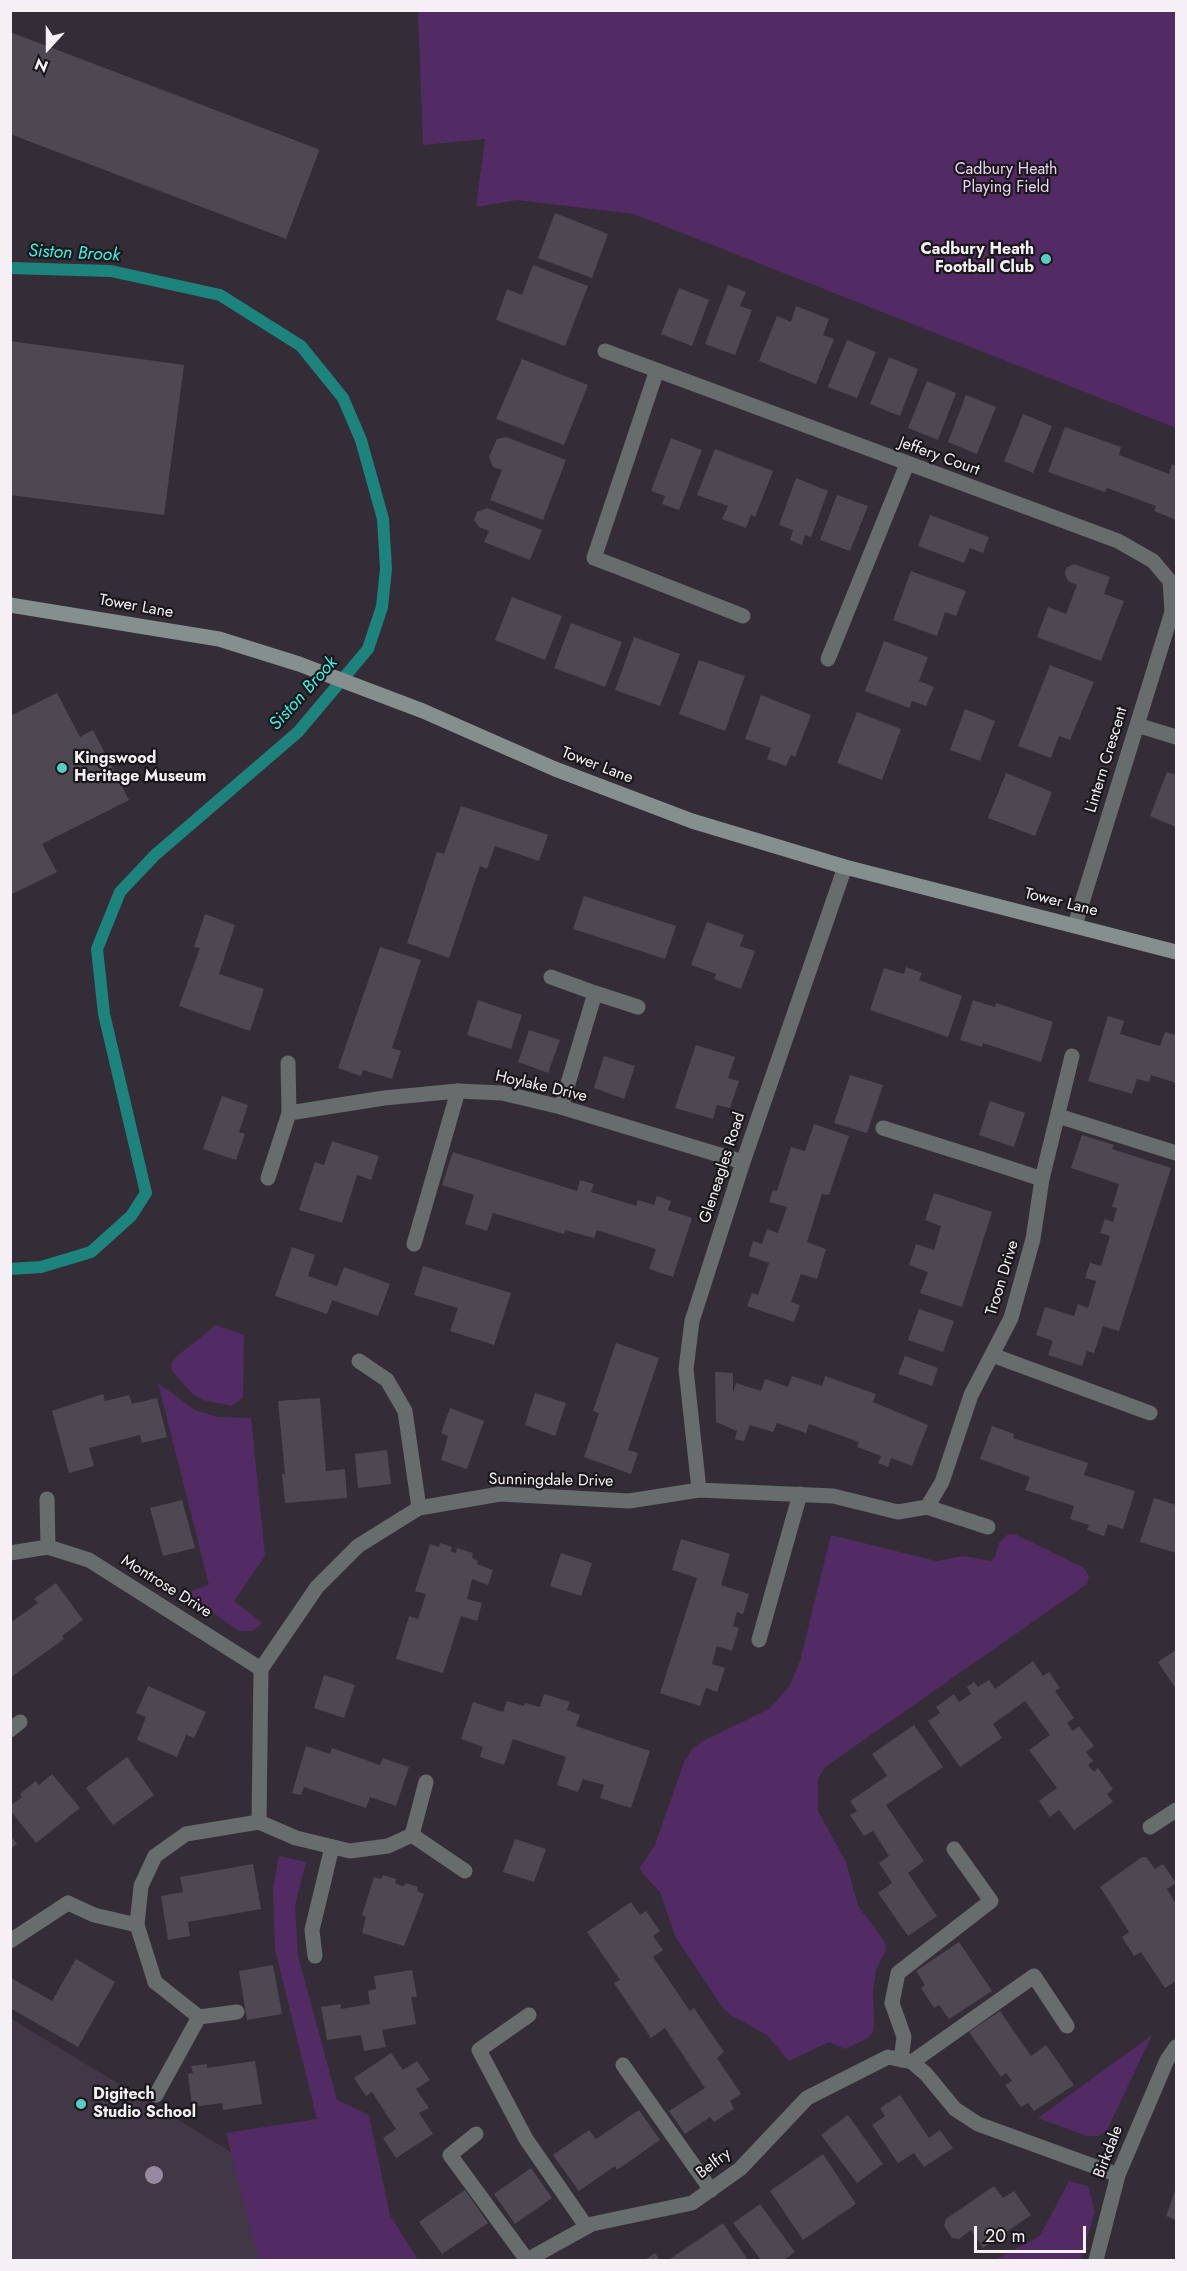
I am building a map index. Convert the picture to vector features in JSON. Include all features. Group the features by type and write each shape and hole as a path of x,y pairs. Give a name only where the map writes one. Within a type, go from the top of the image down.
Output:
{"street":[{"name":"Jeffery Court","path":"605,351 1118,541 1153,561 1170,581 1174,610"},
{"path":"657,370 594,558 743,616"},
{"path":"828,659 907,464"},
{"name":"Tower Lane","path":"10,605 219,639 299,664 555,769 692,821 845,867 1176,952"},
{"name":"Lintern Crescent","path":"1075,925 1174,610"},
{"path":"1137,725 1176,738"},
{"name":"Gleneagles Road","path":"699,1490 686,1369 692,1321 743,1162 845,867"},
{"path":"551,977 638,1007"},
{"path":"561,1107 595,993"},
{"name":"Troon Drive","path":"927,1507 942,1482 971,1395 1011,1318 1033,1239 1042,1179 1072,1056"},
{"path":"268,1178 289,1113 288,1063"},
{"path":"414,1244 459,1091"},
{"name":"Hoylake Drive","path":"289,1113 384,1098 459,1091 502,1093 561,1107 743,1162"},
{"path":"1058,1116 1176,1153"},
{"path":"884,1128 1042,1179"},
{"path":"992,1355 1150,1413"},
{"path":"359,1360 387,1380 405,1411 419,1508"},
{"name":"Sunningdale Drive","path":"261,1669 317,1587 358,1546 419,1508 500,1494 629,1501 699,1490 833,1496 898,1512 927,1507 988,1527"},
{"path":"759,1640 800,1494"},
{"path":"47,1498 48,1547"},
{"name":"Montrose Drive","path":"10,1553 48,1547 89,1560 261,1669"},
{"path":"259,1822 261,1669"},
{"path":"412,1835 426,1782"},
{"path":"1150,1827 1176,1810"},
{"path":"237,2012 199,2017 155,1982 137,1925 141,1886 155,1856 186,1834 259,1822 296,1838 350,1851 388,1846 412,1835"},
{"path":"412,1835 465,1871"},
{"path":"315,1956 312,1930 332,1847"},
{"path":"906,2061 904,2037 892,2003 898,1973 991,1901 954,1849"},
{"path":"10,1941 68,1903 94,1915 137,1925"},
{"path":"906,2061 1034,1976 1067,2026"},
{"path":"529,2015 479,2050 526,2139 586,2226"},
{"path":"156,2095 199,2017"},
{"name":"Birkdale","path":"1096,2260 1118,2175 1172,2063 1176,2047"},
{"name":"Belfry","path":"527,2260 586,2226 692,2203 740,2169 807,2098 874,2062 888,2057 906,2061"},
{"path":"906,2061 926,2074 955,2109 978,2124 1118,2175"},
{"path":"623,2065 711,2190"},
{"path":"476,2134 450,2155 527,2260"}],"shaded area":[{"name":"Digitech Studio School","path":"10,2018 292,2189 308,2260 11,2260"}],"green space":[{"name":"Cadbury Heath Playing Field","path":"418,11 1176,11 1176,428 634,214 517,200 476,207 485,139 423,145"},
{"path":"216,1325 244,1335 243,1398 231,1406 203,1400 193,1394 172,1371 171,1364 177,1356"},
{"path":"158,1383 195,1410 218,1417 251,1418 265,1556 234,1601 262,1623 253,1631 239,1631 192,1598 190,1591 209,1585"},
{"path":"1015,1534 1084,1568 1089,1576 1087,1584 825,1767 818,1779 818,1811 846,1862 858,1906 885,1942 886,1950 876,1970 873,1991 873,2032 868,2038 845,2049 829,2042 789,2061 767,2035 732,2016 723,2008 675,1936 660,1892 642,1873 640,1867 655,1845 684,1762 693,1748 703,1741 769,1709 789,1687 800,1661 831,1535 936,1561 964,1556 991,1561 995,1557 999,1543 1007,1535"},
{"path":"279,1856 306,1862 295,1905 298,1956 337,2100 369,2115 390,2215 418,2260 259,2260 226,2133 317,2119 275,1949 273,1889"},
{"path":"1152,2035 1107,2130 1098,2136 1087,2136 1038,2118"},
{"path":"1069,2181 1088,2186 1095,2212 1080,2260 995,2260 1040,2236"}],"building":[{"path":"10,32 318,149 286,239 10,134"},
{"path":"555,213 608,234 592,278 538,258"},
{"path":"533,265 588,286 565,346 496,320 507,289 522,295"},
{"path":"728,285 746,292 740,306 752,310 735,355 705,344"},
{"path":"679,288 709,300 692,346 661,334"},
{"path":"796,306 829,319 823,335 834,339 816,384 759,361 777,316 791,322"},
{"path":"847,340 876,352 857,398 828,387"},
{"path":"10,341 184,365 164,515 10,495"},
{"path":"889,357 918,369 900,416 870,404"},
{"path":"522,359 588,385 564,445 496,419"},
{"path":"927,381 956,393 938,440 908,428"},
{"path":"966,395 996,407 977,454 948,442"},
{"path":"1023,414 1052,426 1033,473 1004,461"},
{"path":"1065,427 1121,447 1119,455 1169,474 1172,464 1176,466 1176,520 1154,511 1156,506 1107,488 1105,492 1048,472"},
{"path":"506,437 566,460 543,520 490,500 502,470 493,467 489,457 497,439"},
{"path":"671,438 702,450 679,510 662,504 665,496 651,491"},
{"path":"715,449 773,471 755,517 751,515 746,528 722,519 728,506 697,495"},
{"path":"796,478 828,491 811,537 805,535 802,545 790,540 793,530 779,525"},
{"path":"837,495 868,506 850,551 820,540"},
{"path":"487,508 542,530 530,560 484,542 489,531 479,527 474,520 477,512"},
{"path":"930,515 989,537 983,553 970,548 964,563 918,546"},
{"path":"1074,564 1110,577 1104,594 1124,601 1101,661 1037,637 1048,607 1066,614 1077,585 1068,581 1065,574 1066,568"},
{"path":"911,571 966,591 956,616 945,612 937,636 893,620"},
{"path":"512,597 562,616 545,660 495,640"},
{"path":"571,623 622,642 605,687 554,668"},
{"path":"634,637 680,654 660,706 615,690"},
{"path":"884,641 928,657 919,681 934,687 926,706 912,701 909,708 865,691"},
{"path":"699,660 745,676 725,731 679,714"},
{"path":"1050,665 1094,682 1070,740 1059,736 1051,758 1018,746"},
{"name":"Kingswood Heritage Museum","path":"57,693 80,737 93,730 129,800 42,844 57,872 10,895 10,716"},
{"path":"761,695 811,715 795,757 791,755 786,766 767,759 771,748 745,739"},
{"path":"965,709 995,721 980,761 950,750"},
{"path":"857,712 901,729 882,780 837,763"},
{"path":"1167,772 1176,775 1176,827 1150,816"},
{"path":"1006,773 1052,792 1035,836 988,818"},
{"path":"461,806 548,835 539,861 495,846 487,869 480,866 449,958 407,943 437,852 444,854"},
{"path":"584,896 676,926 665,959 573,929"},
{"path":"205,914 235,925 219,974 264,989 250,1031 179,1006 200,948 194,947"},
{"path":"707,922 744,935 740,946 755,951 741,989 714,979 716,974 691,965"},
{"path":"380,947 421,960 392,1048 401,1051 392,1079 363,1070 361,1076 338,1068"},
{"path":"906,967 922,973 919,980 962,996 948,1037 870,1010 884,968 904,974"},
{"path":"478,1000 522,1015 511,1049 467,1035"},
{"path":"973,1000 995,1007 996,1003 1053,1022 1041,1062 983,1043 982,1047 960,1040"},
{"path":"1108,1016 1124,1021 1120,1034 1160,1046 1165,1032 1176,1035 1176,1083 1151,1075 1149,1082 1137,1079 1132,1094 1088,1081"},
{"path":"529,1030 560,1040 548,1073 518,1062"},
{"path":"696,1045 735,1057 728,1078 739,1081 730,1108 717,1105 713,1119 675,1108"},
{"path":"604,1056 635,1066 624,1099 594,1088"},
{"path":"850,1075 883,1085 867,1133 834,1123"},
{"path":"222,1096 248,1105 239,1132 245,1134 236,1160 203,1149"},
{"path":"990,1101 1025,1113 1014,1147 979,1135"},
{"path":"814,1124 849,1136 829,1195 822,1194 807,1242 826,1249 817,1279 801,1274 791,1302 800,1305 794,1322 747,1306 752,1293 758,1295 769,1263 749,1256 753,1241 762,1244 767,1229 778,1233 787,1207 769,1202 773,1190 777,1191 791,1147 805,1151"},
{"path":"1082,1135 1114,1145 1112,1149 1171,1168 1119,1331 1103,1326 1094,1353 1087,1351 1082,1366 1048,1355 1053,1341 1036,1335 1045,1307 1074,1316 1078,1304 1088,1308 1096,1281 1085,1278 1090,1263 1101,1266 1110,1236 1100,1233 1105,1219 1113,1222 1117,1208 1112,1207 1119,1184 1071,1168"},
{"path":"332,1141 379,1156 371,1180 357,1175 342,1223 299,1210 315,1162 324,1165"},
{"path":"453,1152 577,1191 580,1180 594,1184 591,1192 636,1206 638,1200 654,1205 657,1196 671,1201 668,1210 692,1218 673,1277 649,1269 656,1249 597,1230 594,1238 565,1230 564,1234 493,1213 487,1231 465,1224 474,1195 442,1185"},
{"path":"934,1193 992,1212 962,1307 920,1293 928,1272 909,1265 916,1244 934,1250 941,1226 925,1220"},
{"path":"292,1247 315,1255 308,1276 337,1286 344,1267 390,1284 378,1316 332,1300 327,1314 275,1296"},
{"path":"423,1266 511,1293 494,1345 450,1331 458,1308 414,1295"},
{"path":"919,1309 954,1321 943,1352 908,1340"},
{"path":"616,1343 659,1358 628,1450 638,1453 631,1474 584,1457 599,1413 593,1411"},
{"path":"905,1356 938,1368 932,1386 898,1374"},
{"path":"715,1372 733,1373 733,1393 736,1383 761,1391 765,1379 788,1387 792,1376 822,1386 825,1376 876,1394 873,1402 928,1425 912,1466 891,1458 888,1467 878,1463 881,1456 857,1447 859,1442 809,1424 806,1433 777,1423 773,1432 750,1425 744,1441 735,1439 737,1431 716,1422"},
{"path":"535,1393 566,1403 555,1436 525,1425"},
{"path":"103,1394 105,1401 129,1395 132,1404 157,1398 167,1437 142,1443 140,1435 89,1448 94,1466 69,1473 52,1411"},
{"path":"320,1398 326,1471 345,1469 347,1498 285,1503 282,1474 285,1474 278,1401"},
{"path":"450,1408 484,1421 467,1469 441,1460 448,1436 441,1433"},
{"path":"992,1426 1014,1434 1013,1438 1088,1463 1084,1475 1135,1491 1123,1529 1108,1524 1104,1536 1087,1530 1089,1525 1070,1519 1074,1506 1025,1490 1030,1477 980,1459"},
{"path":"387,1450 391,1484 358,1488 355,1454"},
{"path":"1154,1498 1176,1505 1176,1553 1140,1542"},
{"path":"182,1500 195,1548 163,1556 150,1508"},
{"path":"681,1539 730,1554 721,1585 749,1594 743,1614 737,1612 733,1626 739,1628 732,1651 717,1646 712,1664 725,1668 717,1692 706,1688 700,1706 660,1693 697,1578 672,1570"},
{"path":"440,1543 452,1547 450,1551 456,1553 457,1548 473,1553 472,1558 478,1561 477,1564 493,1570 488,1585 472,1579 467,1599 482,1603 477,1621 461,1616 443,1673 396,1659 409,1616 418,1619 426,1594 415,1591 430,1544 439,1547"},
{"path":"561,1553 592,1563 581,1596 550,1586"},
{"path":"56,1583 83,1620 62,1636 64,1639 10,1678 10,1623 38,1603 34,1599"},
{"path":"1176,1650 1176,1689 1158,1662"},
{"path":"1033,1661 1043,1676 1049,1672 1060,1688 1055,1691 1074,1718 1067,1723 1073,1731 1079,1726 1094,1746 1086,1752 1093,1761 1088,1765 1094,1772 1098,1768 1113,1789 1107,1794 1113,1802 1074,1830 1059,1810 1050,1817 1039,1801 1057,1788 1029,1750 1050,1735 1025,1701 993,1724 1002,1738 960,1767 928,1721 940,1713 936,1707 954,1694 959,1702 971,1694 967,1687 974,1682 978,1687 989,1680 995,1689"},
{"path":"324,1675 355,1685 344,1718 314,1708"},
{"path":"148,1686 206,1712 194,1738 186,1735 177,1757 137,1740 146,1717 136,1713"},
{"path":"544,1694 570,1702 567,1710 580,1715 576,1726 650,1751 631,1808 600,1798 604,1785 583,1779 578,1792 557,1785 566,1757 513,1739 504,1765 480,1757 483,1747 461,1739 473,1702 503,1712 507,1701 524,1706 525,1703 540,1707"},
{"path":"914,1725 943,1767 886,1805 924,1861 908,1873 937,1916 908,1936 878,1893 892,1883 879,1863 889,1856 873,1831 864,1836 850,1815 857,1811 850,1801 887,1776 872,1754"},
{"path":"306,1746 330,1754 332,1748 380,1765 383,1758 409,1767 396,1806 370,1797 366,1808 304,1787 301,1795 292,1793"},
{"path":"127,1757 154,1795 113,1825 86,1788"},
{"path":"52,1774 80,1808 36,1843 10,1810 10,1806 22,1797 20,1794 36,1781 39,1785"},
{"path":"10,1835 17,1844 10,1850"},
{"path":"515,1839 546,1849 534,1882 503,1872"},
{"path":"1142,1857 1146,1857 1155,1869 1163,1864 1176,1883 1167,1889 1176,1904 1176,1981 1165,1988 1141,1952 1134,1956 1122,1937 1129,1932 1100,1887"},
{"path":"253,1864 261,1909 188,1922 190,1936 168,1940 161,1896 183,1892 180,1877"},
{"path":"383,1875 396,1879 395,1883 399,1885 404,1886 406,1883 418,1887 417,1891 424,1894 404,1946 362,1933 366,1917 362,1915 374,1877 381,1879"},
{"path":"631,1902 640,1915 646,1911 660,1931 653,1936 663,1950 653,1957 690,2011 694,2008 724,2052 717,2058 741,2094 730,2101 734,2109 714,2122 710,2117 685,2134 669,2111 705,2088 665,2028 651,2038 614,1983 620,1980 587,1932"},
{"path":"959,1942 992,1991 949,2019 939,2005 934,2008 921,1988 925,1985 916,1971"},
{"path":"76,1959 115,1982 78,2047 10,2008 11,1978 52,2001"},
{"path":"273,1965 282,2014 247,2020 239,1971"},
{"path":"412,1970 417,1997 411,1997 416,2024 382,2030 386,2047 364,2051 361,2035 327,2040 321,2007 341,2004 341,2009 370,2004 368,1991 376,1989 374,1976"},
{"path":"1000,2011 1031,2056 1046,2045 1074,2085 1034,2111 1028,2103 1021,2107 1005,2085 1012,2081 1006,2073 1001,2077 969,2032"},
{"path":"391,2053 403,2070 417,2061 430,2080 416,2089 429,2108 419,2113 433,2134 396,2158 383,2138 396,2129 372,2092 366,2096 354,2078"},
{"path":"255,2061 262,2104 223,2110 222,2103 192,2107 188,2074 193,2073 191,2066 207,2064 207,2068"},
{"path":"900,2095 929,2138 940,2130 953,2148 924,2167 914,2153 898,2163 872,2125 885,2116 880,2108"},
{"path":"639,2110 660,2140 617,2170 615,2166 579,2191 553,2155 589,2130 596,2139"},
{"path":"848,2115 883,2164 857,2183 821,2135"},
{"path":"823,2154 856,2204 803,2240 770,2191"},
{"path":"531,2168 552,2198 515,2224 494,2194"},
{"path":"994,2186 1003,2198 1014,2191 1031,2215 983,2248 971,2230 959,2239 952,2238 944,2226 946,2219"},
{"path":"1176,2188 1176,2220 1166,2216"},
{"path":"465,2190 488,2223 442,2254 419,2222"},
{"path":"760,2204 795,2252 784,2260 761,2260 733,2223"},
{"path":"723,2223 748,2260 670,2259"},
{"path":"655,2253 660,2260 645,2260"}],"waterway":[{"name":"Siston Brook","path":"10,268 111,271 220,295 301,346 343,398 361,440 383,519 386,569 382,607 368,649 298,732 155,855 120,892 97,949 104,1014 146,1193 131,1216 91,1252 41,1267 10,1269"}],"place":[{"name":"Cadbury Heath Football Club","path":"1046,259"},
{"name":"Kingswood Heritage Museum","path":"62,768"},
{"name":"Digitech Studio School","path":"81,2104"}]}
